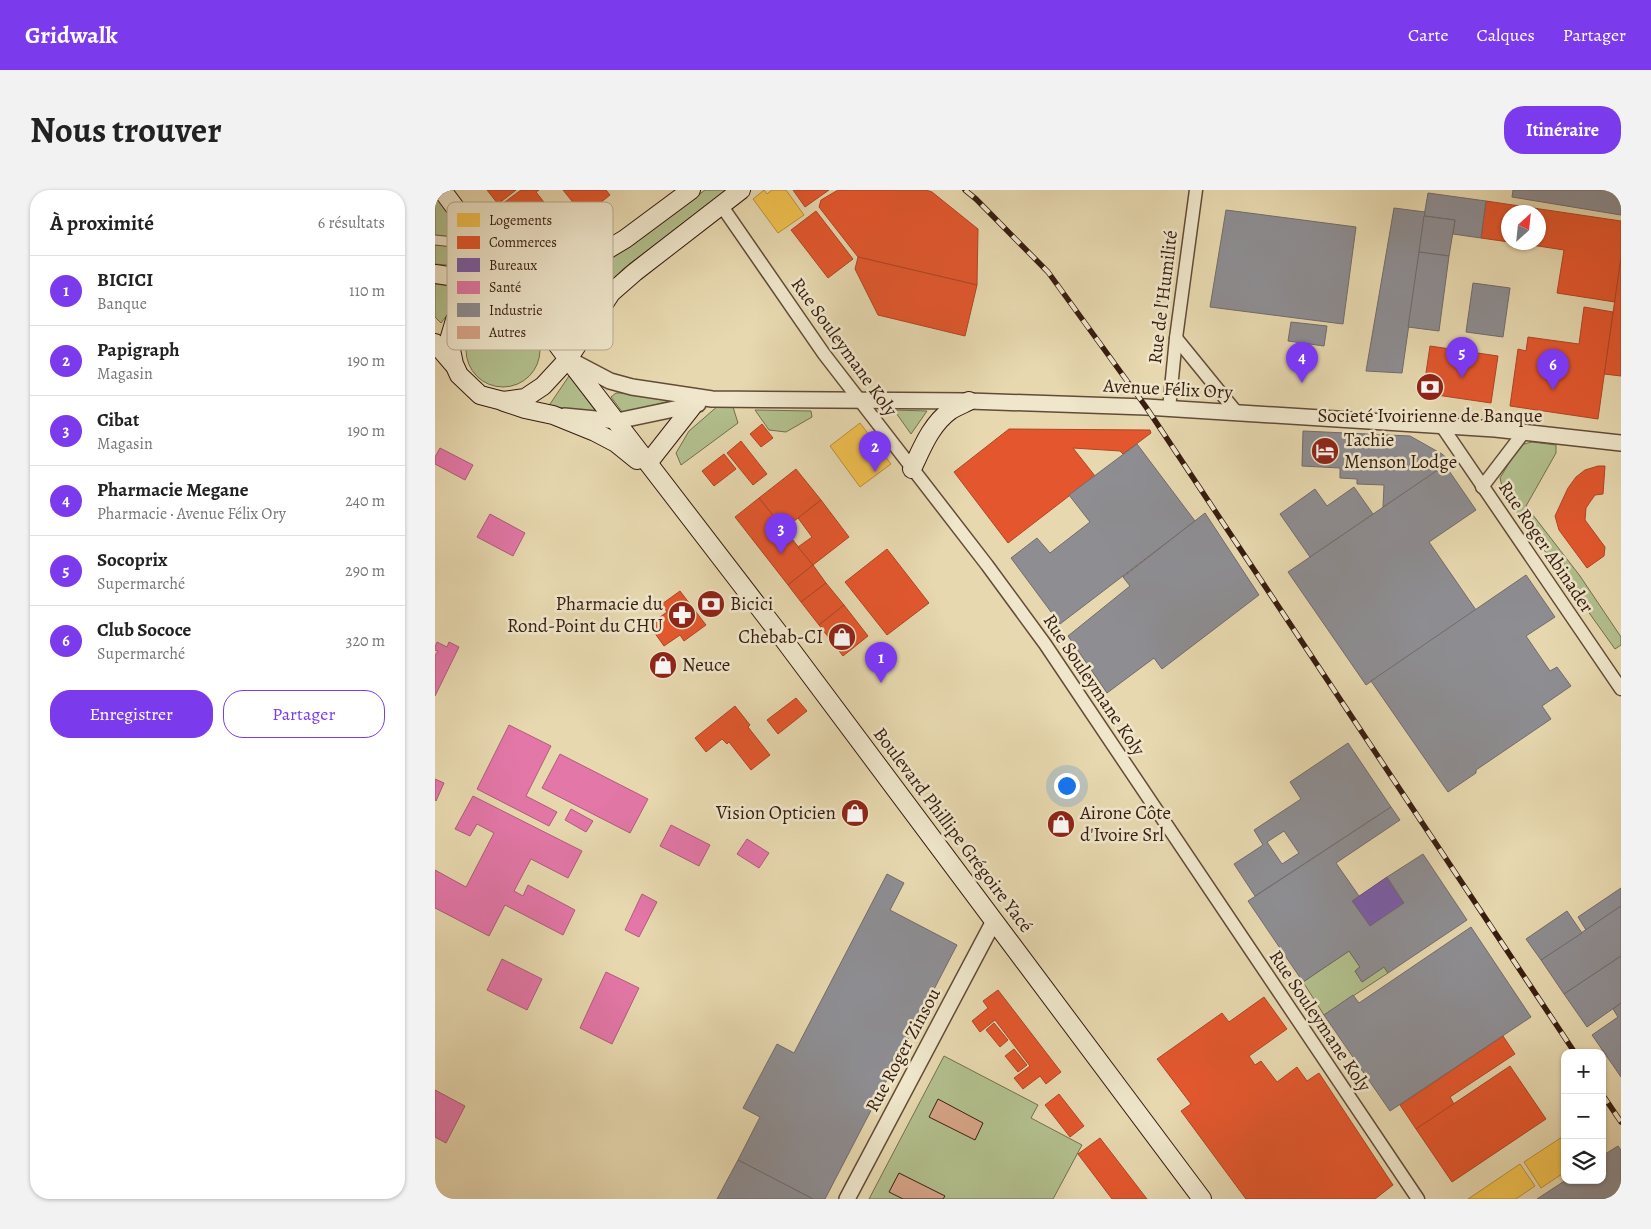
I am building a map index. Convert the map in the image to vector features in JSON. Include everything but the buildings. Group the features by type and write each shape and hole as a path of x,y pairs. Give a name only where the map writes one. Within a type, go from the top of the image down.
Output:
{"main road":[{"name":"Boulevard Phillipe Grégoire Yacé","path":"442,190 451,202"},
{"path":"613,246 691,190"},
{"path":"613,292 635,272 741,190"},
{"path":"435,343 454,364"},
{"path":"451,350 459,375 480,395 503,401 525,398 543,386 574,350"},
{"name":"Boulevard Phillipe Grégoire Yacé","path":"561,350 781,636 1202,1199"},
{"name":"Boulevard Phillipe Grégoire Yacé","path":"503,401 525,409 553,415 616,443 667,488"},
{"path":"912,469 924,444 940,420 951,410 969,402"},
{"path":"648,463 692,406"}],"street":[{"name":"Rue de l'Humilité","path":"1169,408 1176,338 1196,190"},
{"name":"Rue Souleymane Koly","path":"721,205 790,307 1045,644 1418,1199"},
{"path":"1176,338 1237,413"},
{"name":"Avenue Félix Ory","path":"568,359 610,381 712,399 969,402 1169,408 1441,425 1621,443"},
{"name":"Avenue Félix Ory","path":"553,415 617,421 692,406 712,399"},
{"name":"Rue Roger Abinader","path":"1441,425 1621,689"},
{"path":"1482,487 1524,432"},
{"name":"Rue Roger Zinsou","path":"847,1199 995,921"}],"green space":[{"path":"705,190 726,190 623,269 613,280 613,257 628,248"},
{"path":"435,194 447,210 447,265 435,264"},
{"path":"435,284 447,285 447,315 441,323 435,317"},
{"path":"466,350 540,350 534,371 524,381 503,387 482,381 472,371"},
{"path":"569,376 597,413 548,407"},
{"path":"616,393 677,394 678,399 623,413 611,397"},
{"path":"719,405 733,407 738,423 681,465 676,453 689,431"},
{"path":"755,410 811,411 812,417 786,432 769,430"},
{"path":"894,410 927,411 911,434"},
{"path":"1532,442 1556,445 1556,453 1526,506 1580,576 1621,637 1621,645 1615,649 1504,494 1500,478 1520,445"},
{"path":"1349,951 1360,967 1355,971 1362,982 1384,967 1388,973 1324,1015 1303,982"},
{"path":"944,1056 1038,1105 1031,1118 1082,1145 1053,1199 869,1199"}],"railway":[{"path":"965,190 1048,272 1146,407 1572,1049"},
{"path":"1606,1100 1621,1122"}],"place":[{"name":"Socoprix","path":"1462,378"},
{"name":"Pharmacie Megane","path":"1302,383"},
{"name":"Societé Ivoirienne de Banque","path":"1430,387"},
{"name":"Club Sococe","path":"1553,390"},
{"name":"Tachie Menson Lodge","path":"1325,451"},
{"name":"Papigraph","path":"875,472"},
{"name":"Cibat","path":"781,554"},
{"name":"Bicici","path":"711,604"},
{"name":"Pharmacie du Rond-Point du CHU","path":"682,615"},
{"name":"Chebab-CI","path":"842,637"},
{"name":"Neuce","path":"663,665"},
{"name":"BICICI","path":"881,683"},
{"name":"Vision Opticien","path":"855,813"},
{"name":"Airone Côte d'Ivoire Srl","path":"1061,824"}]}
